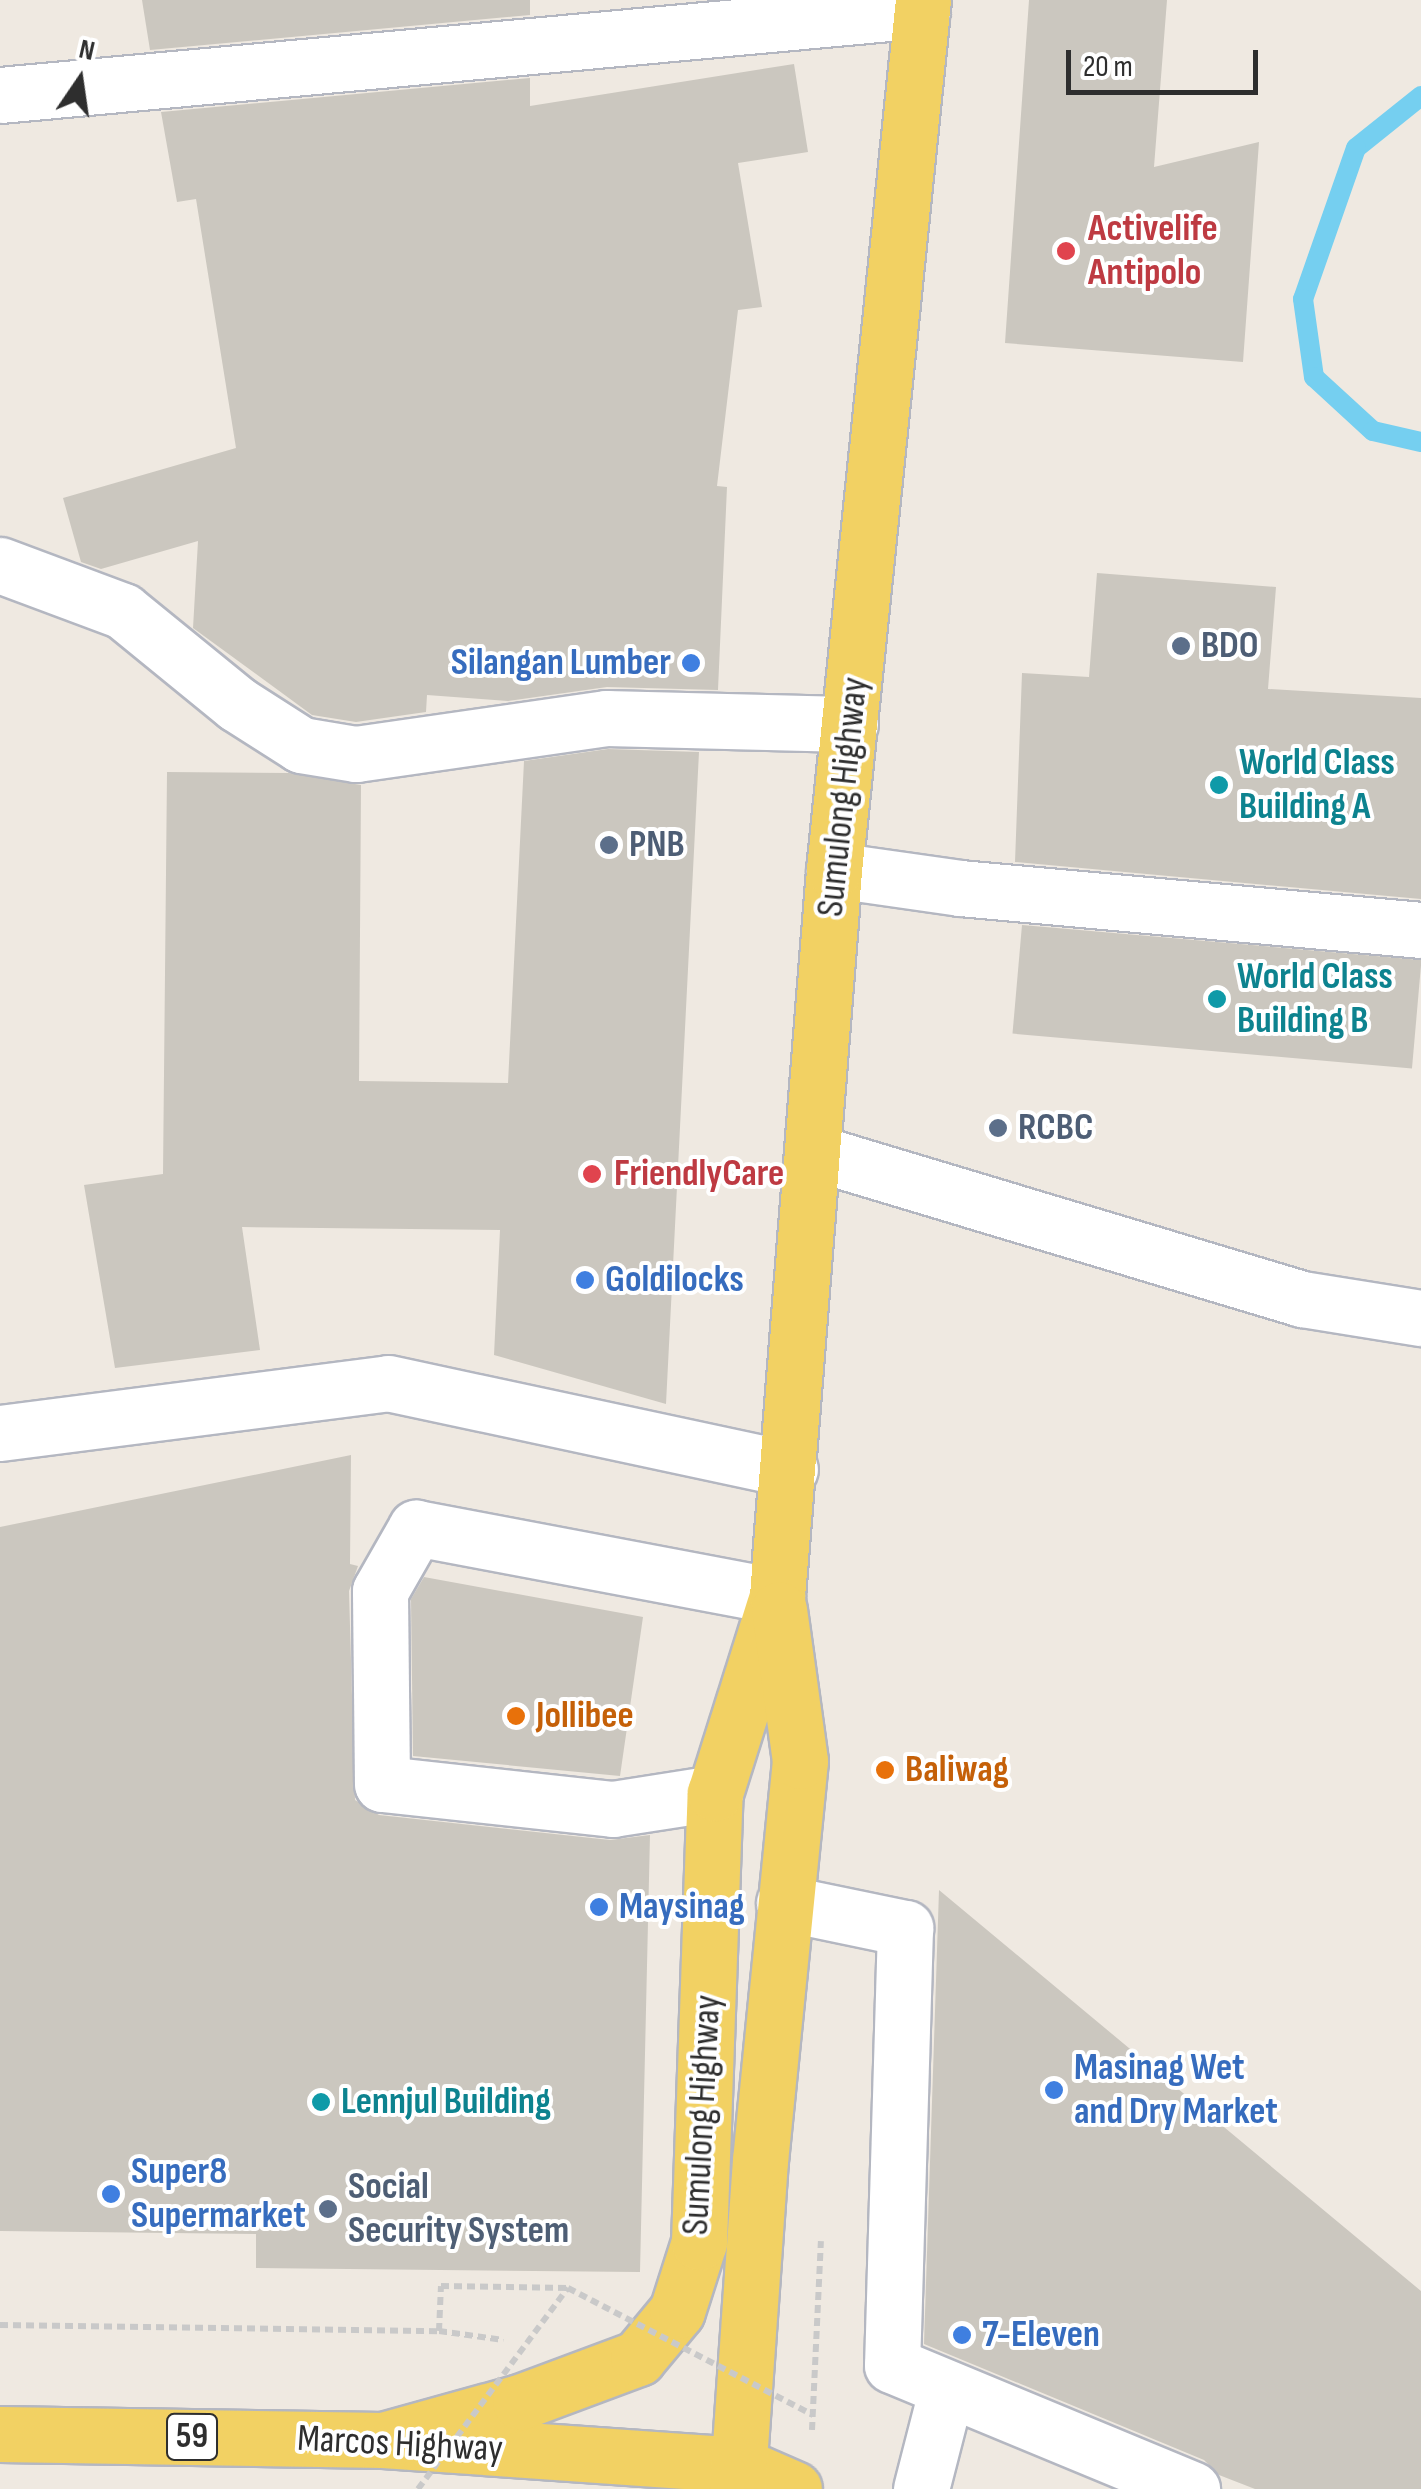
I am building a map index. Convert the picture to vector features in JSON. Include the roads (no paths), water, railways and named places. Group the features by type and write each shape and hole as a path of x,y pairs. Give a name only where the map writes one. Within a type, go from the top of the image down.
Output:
{"main road":[{"name":"Sumulong Highway","path":"383,2440 520,2402 638,2358 678,2312 699,2242 715,1793 778,1596 834,870 922,5"},
{"name":"Sumulong Highway","path":"738,2477 784,1904 800,1761 778,1596"},
{"name":"Marcos Highway","path":"0,2434 383,2440 738,2477 794,2489"}],"street":[{"path":"0,94 922,5"},
{"path":"0,565 123,612 237,704 301,744 356,754 606,718 850,724"},
{"path":"834,870 960,888 1421,930"},
{"path":"813,1152 1302,1299 1421,1318"},
{"path":"0,1433 388,1382 790,1469"},
{"path":"715,1793 613,1809 382,1784 380,1591 416,1528 778,1596"},
{"path":"784,1904 905,1928 892,2365 1192,2489"},
{"path":"922,2489 947,2388"}],"waterway":[{"path":"1421,96 1356,148 1303,299 1314,377 1373,431 1421,442"}],"place":[{"name":"Activelife Antipolo","path":"1066,251"},
{"name":"BDO","path":"1181,646"},
{"name":"Silangan Lumber","path":"691,663"},
{"name":"World Class Building A","path":"1219,785"},
{"name":"PNB","path":"609,845"},
{"name":"World Class Building B","path":"1217,999"},
{"name":"RCBC","path":"998,1128"},
{"name":"FriendlyCare","path":"592,1174"},
{"name":"Goldilocks","path":"585,1280"},
{"name":"Jollibee","path":"516,1716"},
{"name":"Baliwag","path":"885,1770"},
{"name":"Maysinag","path":"599,1907"},
{"name":"Masinag Wet and Dry Market","path":"1054,2090"},
{"name":"Lennjul Building","path":"321,2102"},
{"name":"Super8 Supermarket","path":"111,2194"},
{"name":"Social Security System","path":"328,2209"},
{"name":"7-Eleven","path":"962,2335"}]}
